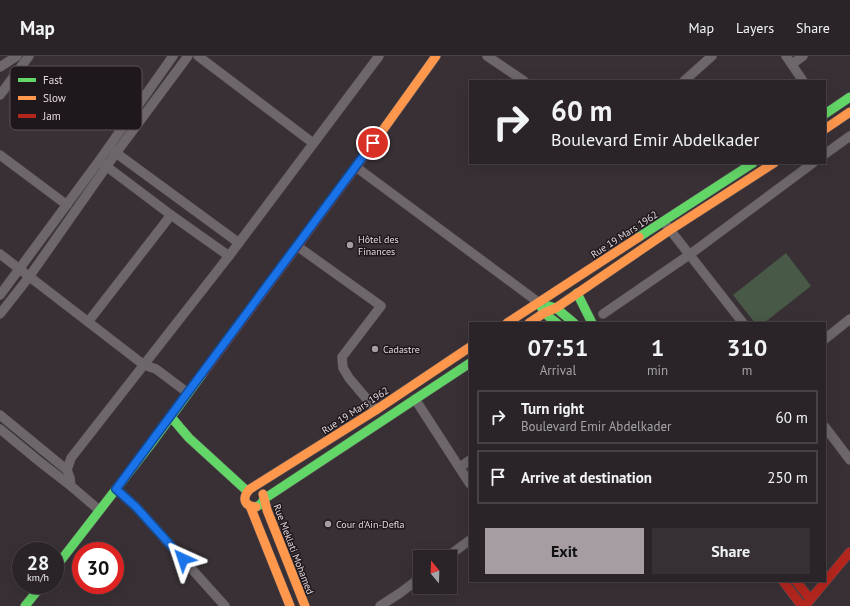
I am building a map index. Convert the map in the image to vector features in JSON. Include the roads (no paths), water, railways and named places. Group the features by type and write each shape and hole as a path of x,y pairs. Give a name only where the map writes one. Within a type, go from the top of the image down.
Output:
{"street":[{"path":"0,67 17,56"},
{"path":"21,66 28,56"},
{"path":"142,100 173,56"},
{"path":"142,118 188,56"},
{"path":"198,56 314,143"},
{"path":"71,486 67,470 71,458 239,243 380,56"},
{"path":"64,556 171,417 436,56"},
{"path":"487,56 523,80"},
{"path":"688,79 712,56"},
{"path":"786,56 802,80"},
{"path":"792,64 803,56"},
{"path":"0,95 10,81"},
{"path":"826,113 850,97"},
{"path":"826,128 850,112"},
{"path":"0,314 29,277 103,164 109,147 121,130"},
{"path":"0,295 67,205 103,164 116,153 133,130"},
{"path":"826,153 850,136"},
{"path":"109,147 239,243"},
{"path":"0,155 67,205"},
{"path":"103,164 229,256"},
{"name":"Rue 19 Mars 1962","path":"508,322 749,164"},
{"path":"752,164 758,174"},
{"path":"530,322 544,313 556,308 670,230 773,164"},
{"path":"604,314 689,255 812,164"},
{"path":"356,167 538,302 556,308 573,322"},
{"path":"88,322 171,215"},
{"path":"663,221 742,322"},
{"path":"297,246 381,306 342,357 343,368 349,378 376,410"},
{"path":"0,254 144,365 156,369 188,393"},
{"path":"577,293 592,322"},
{"path":"538,302 544,313 556,322"},
{"path":"826,338 850,319"},
{"name":"Rue 19 Mars 1962","path":"249,490 376,410 469,348"},
{"path":"250,506 257,507 264,500 469,364"},
{"path":"416,399 469,482"},
{"path":"0,415 67,470"},
{"path":"171,417 189,438 249,490"},
{"path":"826,428 850,460"},
{"path":"0,429 99,510"},
{"path":"460,467 469,461"},
{"path":"264,500 264,496 261,491 255,488 249,490 244,499 250,506 290,606"},
{"path":"116,489 136,507 225,606"},
{"name":"Rue Meklati Mohamed","path":"264,500 305,606"},
{"path":"456,550 469,541"},
{"path":"826,581 850,552"},
{"path":"784,582 807,604"},
{"path":"796,582 807,604"},
{"path":"807,604 825,582"},
{"path":"381,606 413,583"},
{"path":"25,606 35,594"}],"place":[{"name":"Hôtel des Finances","path":"350,245"},
{"name":"Cadastre","path":"375,349"},
{"name":"Cour d'Ain-Defla","path":"328,524"}]}
